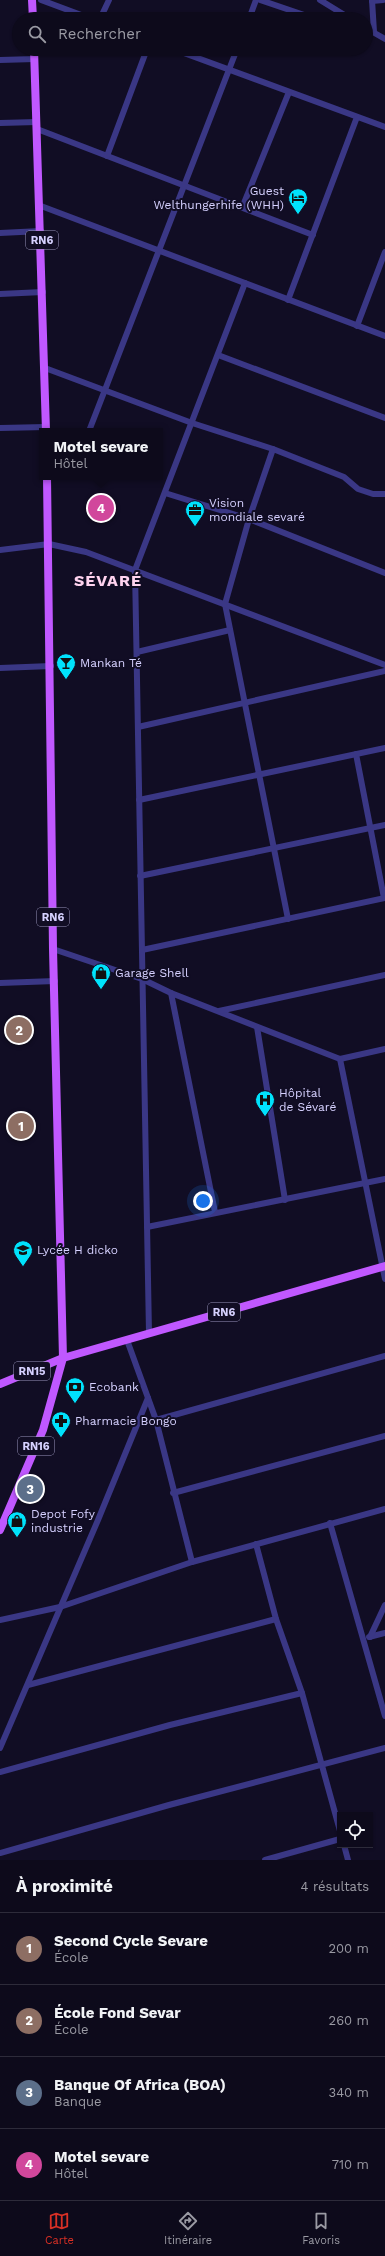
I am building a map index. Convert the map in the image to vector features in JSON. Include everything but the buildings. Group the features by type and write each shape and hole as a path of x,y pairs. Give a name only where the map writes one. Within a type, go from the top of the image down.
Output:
{"main road":[{"path":"32,0 33,12"},
{"name":"RN6","path":"35,56 41,206 46,428"},
{"name":"RN6","path":"47,480 51,666 53,949 55,981 63,1358 383,1266"},
{"name":"RN15","path":"0,1384 63,1358"},
{"name":"RN16","path":"0,1530 43,1430 63,1358"}],"street":[{"path":"41,0 73,12"},
{"path":"103,12 109,0"},
{"path":"252,12 256,0"},
{"path":"260,0 295,12"},
{"path":"320,0 340,12"},
{"path":"373,12 372,0 383,0"},
{"path":"373,16 374,32 385,39"},
{"path":"107,156 144,56"},
{"path":"192,56 385,127"},
{"path":"90,428 235,56"},
{"path":"0,60 35,59"},
{"path":"242,208 288,92"},
{"path":"288,300 358,117"},
{"path":"0,123 37,126 107,156 313,235"},
{"path":"41,206 385,336"},
{"path":"0,233 41,231"},
{"path":"357,326 383,264 385,252"},
{"path":"149,1333 135,570 245,284"},
{"path":"0,294 43,292"},
{"path":"218,355 385,418"},
{"path":"45,368 192,423 273,449 344,477 358,489 374,494 385,494"},
{"path":"0,428 39,429"},
{"path":"273,449 249,519 225,604 288,919"},
{"path":"165,493 249,519 385,573"},
{"path":"0,550 49,544 86,552 385,665"},
{"path":"137,652 230,630"},
{"path":"0,668 51,666"},
{"path":"138,727 385,670"},
{"path":"139,800 385,748"},
{"path":"142,950 385,898 356,754"},
{"path":"140,876 385,825"},
{"path":"53,949 142,979 171,993 340,1059 385,1049"},
{"path":"218,1011 385,975"},
{"path":"0,983 55,981"},
{"path":"171,993 216,1212"},
{"path":"257,1027 285,1200"},
{"path":"340,1059 385,1279"},
{"path":"147,1227 216,1212 385,1180"},
{"path":"127,1340 156,1420 173,1493 192,1562"},
{"path":"156,1420 385,1356"},
{"path":"0,1748 28,1685 148,1398"},
{"path":"173,1493 385,1436"},
{"path":"0,1620 60,1607 192,1562 385,1509"},
{"path":"330,1523 367,1638 385,1715"},
{"path":"256,1544 276,1619 302,1693 337,1820"},
{"path":"367,1638 385,1605"},
{"path":"28,1685 276,1619"},
{"path":"367,1638 385,1633"},
{"path":"0,1772 170,1725 302,1693"},
{"path":"0,1853 170,1805 385,1748"},
{"path":"265,1860 337,1840"},
{"path":"345,1848 348,1860"}],"place":[{"name":"Guest Welthungerhife (WHH)","path":"298,215"},
{"name":"Motel sevare","path":"101,508"},
{"name":"Vision mondiale sevaré","path":"195,527"},
{"name":"Mankan Té","path":"66,680"},
{"name":"Garage Shell","path":"101,990"},
{"name":"École Fond Sevar","path":"19,1030"},
{"name":"Hôpital de Sévaré","path":"265,1117"},
{"name":"Second Cycle Sevare","path":"21,1126"},
{"name":"Lycée H dicko","path":"23,1267"},
{"name":"Ecobank","path":"75,1404"},
{"name":"Pharmacie Bongo","path":"61,1438"},
{"name":"Banque Of Africa (BOA)","path":"30,1489"},
{"name":"Depot Fofy industrie","path":"17,1538"}],"district":[{"name":"SÉVARÉ","path":"108,580"}]}
